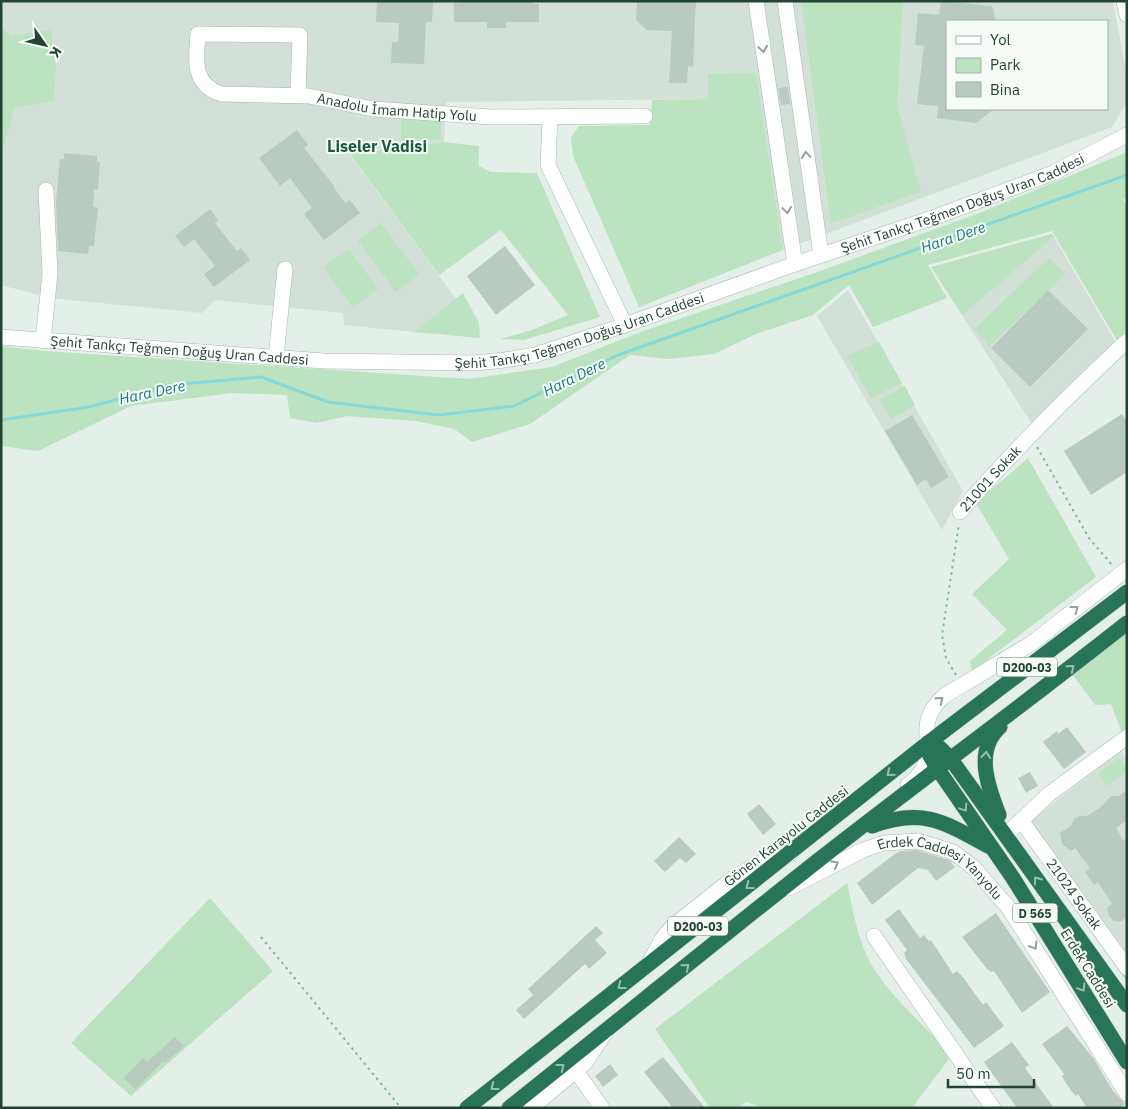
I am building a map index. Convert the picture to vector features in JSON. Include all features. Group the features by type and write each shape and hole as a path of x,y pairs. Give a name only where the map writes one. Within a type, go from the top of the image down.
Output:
{"highway":[{"name":"Gönen Karayolu Caddesi","path":"467,1108 928,743 1127,592"},
{"name":"D200-03","path":"509,1108 820,859 950,758 1033,698 1127,623"},
{"path":"1006,835 987,783 985,763 987,744 995,732 1033,698"},
{"name":"D 565","path":"928,743 940,748 950,758"},
{"name":"D 565","path":"928,743 930,756 937,768"},
{"name":"Erdek Caddesi","path":"950,758 1127,1005"},
{"name":"Erdek Caddesi","path":"937,768 991,847 1127,1062"},
{"path":"846,840 890,819 929,818 944,822 991,847"}],"street":[{"path":"756,1 794,264"},
{"path":"784,1 821,255"},
{"path":"1124,1 1127,15"},
{"name":"Anadolu İmam Hatip Yolu","path":"298,95 300,35 198,34 197,71 208,88 222,94 298,95 373,109 490,117 645,116"},
{"path":"550,117 548,165 625,325"},
{"name":"Şehit Tankçı Teğmen Doğuş Uran Caddesi","path":"1,337 324,361 475,363 535,355 625,325 794,264 935,217 1053,173 1127,135"},
{"path":"43,341 50,274 46,190"},
{"path":"276,358 285,269"},
{"name":"21001 Sokak","path":"960,512 1030,435 1127,341"},
{"path":"820,859 916,778 925,766 928,743 925,724 933,705 962,685 1032,643 1124,572"},
{"path":"1006,835 1049,794 1126,740"},
{"name":"21024 Sokak","path":"1021,820 1125,963"},
{"name":"Erdek Caddesi Yanyolu","path":"776,894 863,850 884,843 918,841 953,852 973,867 1008,907 1127,1094"},
{"path":"874,936 993,1108"},
{"path":"531,1108 585,1063 607,1030"},
{"path":"576,1071 602,1108"}],"path":[{"path":"1030,435 1089,538 1124,572"},
{"name":"21001 Sokak","path":"960,512 942,640 946,658 962,685"},
{"path":"261,937 401,1108"}],"shaded area":[{"path":"1,1 1113,1 1127,77 1127,102 1112,127 783,250 756,73 708,99 446,102 444,142 350,155 456,299 414,332 344,325 343,313 215,300 202,313 50,298 1,285"},
{"path":"1052,234 1117,344 1032,424 931,267"},
{"path":"848,290 963,491 942,530 817,316"},
{"path":"1121,750 1127,760 1127,954 1122,957 1029,822"}],"green space":[{"path":"801,1 903,1 897,106 921,192 831,223"},
{"path":"1,22 2,28 11,36 51,30 56,67 54,101 15,107 1,155"},
{"path":"756,73 783,250 639,307 573,156 571,137 579,126 650,125 652,100 708,99 708,74"},
{"path":"401,117 442,117 441,140 401,140"},
{"path":"444,142 479,146 479,166 491,172 537,173 600,317 524,340 500,339 529,331 568,315 501,230 439,275 350,154"},
{"path":"1127,152 1127,197 1123,200 1127,206 1127,334 1118,342 1052,231 928,265 947,298 873,327 849,285 813,315 756,334 714,354 669,359 630,355 530,424 472,442 454,429 416,421 347,416 317,423 290,418 287,395 232,393 131,406 38,451 1,446 1,346 44,351 469,379 552,367 638,333 820,271 982,212"},
{"path":"381,223 419,274 396,292 358,241"},
{"path":"1052,234 1054,237 962,315 931,267"},
{"path":"349,249 378,289 353,308 323,267"},
{"path":"1049,258 1065,274 989,346 974,329"},
{"path":"463,293 479,323 480,338 414,332"},
{"path":"879,342 902,383 871,398 847,356"},
{"path":"905,386 915,405 891,419 880,400"},
{"path":"1028,458 1096,577 972,671 970,661 1007,630 972,594 1009,559 976,503"},
{"path":"1127,633 1127,730 1122,733 1111,704 1095,705 1073,675"},
{"path":"1119,757 1127,770 1107,786 1098,774"},
{"path":"847,883 861,942 876,972 885,985 952,1055 912,1108 762,1108 746,1102 739,1108 710,1108 655,1029"},
{"path":"210,898 273,971 131,1096 71,1043"}],"building":[{"path":"377,1 433,1 432,22 426,22 424,64 391,63 392,42 398,42 399,23 376,22"},
{"path":"460,1 533,1 533,4 539,4 539,22 506,22 506,28 487,28 487,22 454,22 454,3 460,3"},
{"path":"637,1 696,1 693,67 688,66 687,83 669,83 672,31 647,30 636,20"},
{"path":"941,1 992,6 996,20 946,20 946,110 993,110 976,123 937,118 938,106 917,104 924,46 915,45 918,13 939,15"},
{"path":"788,87 790,104 781,105 778,88"},
{"path":"297,130 308,145 304,148 335,187 345,203 350,200 360,213 324,240 304,214 312,208 290,178 280,186 259,158"},
{"path":"64,153 97,156 97,162 100,162 98,190 94,189 93,207 98,208 94,246 89,246 88,254 58,251 56,201 60,159 64,159"},
{"path":"210,209 218,220 215,223 237,251 241,248 250,260 214,287 204,274 215,266 194,239 184,247 175,236"},
{"path":"505,246 535,285 496,315 467,276"},
{"path":"1048,290 1088,329 1030,387 991,348"},
{"path":"1122,414 1127,422 1127,472 1091,495 1064,451"},
{"path":"912,415 949,477 931,488 926,479 917,485 885,431"},
{"path":"1067,727 1086,752 1064,769 1043,742 1057,731 1058,734"},
{"path":"1030,772 1038,786 1026,793 1018,778"},
{"path":"1127,790 1127,820 1116,828 1123,840 1127,839 1127,917 1120,922 1114,921 1109,916 1107,908 1112,904 1098,882 1094,885 1085,872 1090,868 1075,848 1071,851 1062,844 1060,833 1071,826 1074,819 1079,816 1087,816 1101,807 1111,796 1119,796"},
{"path":"759,804 776,824 763,835 747,814"},
{"path":"679,837 696,854 686,863 680,858 665,872 654,861"},
{"path":"917,850 949,860 955,867 936,881 928,870 918,868 872,905 857,883 900,851"},
{"path":"899,909 920,938 924,935 929,941 931,940 953,974 957,971 962,976 983,1005 986,1002 1004,1026 974,1048 906,959 904,953 907,950 885,920"},
{"path":"996,913 1050,992 1022,1013 994,971 991,972 987,969 962,937"},
{"path":"596,926 603,933 595,940 607,953 589,969 585,964 524,1019 516,1010 533,995 528,989"},
{"path":"1067,1026 1094,1059 1113,1091 1125,1104 1120,1108 1087,1108 1078,1094 1076,1096 1064,1080 1062,1076 1064,1074 1042,1044"},
{"path":"175,1037 184,1046 165,1063 164,1061 135,1089 124,1078 143,1058 147,1062"},
{"path":"1012,1042 1029,1065 1025,1068 1054,1108 1017,1108 984,1062"},
{"path":"663,1057 705,1108 673,1108 644,1072"},
{"path":"610,1064 618,1075 603,1087 595,1076"}],"waterway":[{"name":"Hara Dere","path":"1,420 89,407 170,385 261,377 328,402 439,415 514,406 618,355 1127,175"},
{"path":"1122,972 1127,979"}],"district":[{"name":"Liseler Vadisi","path":"377,146"}]}
